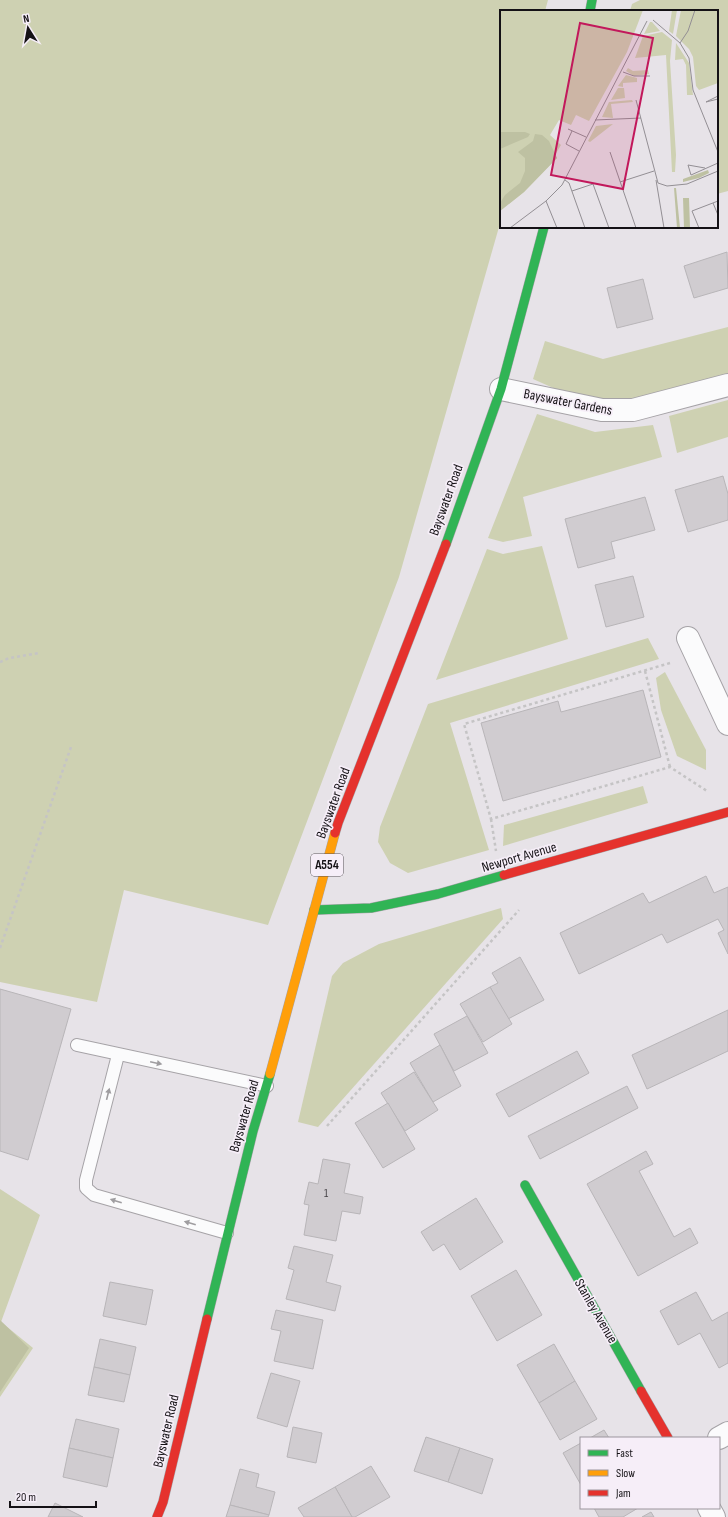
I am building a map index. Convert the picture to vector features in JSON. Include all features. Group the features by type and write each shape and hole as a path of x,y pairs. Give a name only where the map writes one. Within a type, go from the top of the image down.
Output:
{"main road":[{"path":"590,10 592,0"},
{"name":"Bayswater Road","path":"157,1517 163,1502 227,1233 253,1132 267,1086 338,823 445,546 501,388 544,228"},
{"name":"Newport Avenue","path":"314,910 372,908 438,894 728,812"},
{"name":"Stanley Avenue","path":"525,1185 667,1437"}],"street":[{"name":"Bayswater Gardens","path":"501,388 602,410 617,411 633,410 728,384"},
{"path":"692,647 728,724"}],"lane":[{"path":"77,1045 267,1086"},
{"path":"118,1055 86,1180 86,1188 94,1195 227,1233"}],"path":[{"path":"500,876 491,820 464,724 645,671 692,647"},
{"path":"0,662 9,658 39,653"},
{"path":"645,671 670,768 709,792"},
{"path":"0,948 71,747"},
{"path":"491,820 670,768"},
{"path":"327,1126 519,910"}],"green space":[{"path":"0,0 548,0 545,10 500,10 500,224 399,577 268,925 124,890 97,1002 0,982"},
{"path":"640,0 728,0 728,191 718,194 718,10 630,10 632,4"},
{"path":"728,327 728,377 620,407 569,395 533,379 545,341 603,359"},
{"path":"728,400 728,437 677,453 669,416"},
{"path":"537,414 595,432 653,425 662,457 523,497 532,536 503,542 488,538"},
{"path":"542,546 568,639 436,680 487,549 503,554"},
{"path":"648,638 659,659 450,723 489,850 408,873 390,863 378,842 380,827 428,704"},
{"path":"665,672 706,750 706,770 677,756 661,710 656,678"},
{"path":"643,786 648,803 503,846 504,825"},
{"path":"501,908 503,919 318,1127 298,1122 332,976 343,963 379,944"},
{"path":"0,1189 40,1215 1,1322 33,1348 0,1397"},
{"path":"0,1320 29,1348 0,1392"}],"building":[{"path":"727,252 728,288 694,298 684,266"},
{"path":"643,279 653,319 617,328 607,288"},
{"path":"723,476 728,494 728,520 688,532 675,490"},
{"path":"645,497 655,530 611,542 615,558 578,568 565,519"},
{"path":"633,576 644,617 606,627 595,585"},
{"path":"643,690 661,757 503,801 481,723 558,701 561,712"},
{"path":"706,876 714,893 728,887 728,954 718,933 724,930 718,919 667,943 662,934 579,974 560,933 643,893 649,903"},
{"path":"520,957 544,1000 508,1019 490,987 498,983 492,973"},
{"path":"490,987 512,1024 483,1042 460,1004"},
{"path":"0,989 71,1009 28,1160 0,1151"},
{"path":"728,1010 728,1051 647,1089 632,1055"},
{"path":"467,1016 488,1053 454,1071 434,1034"},
{"path":"440,1045 461,1086 433,1102 410,1063"},
{"path":"577,1051 589,1073 509,1117 496,1094"},
{"path":"414,1072 438,1110 405,1131 381,1093"},
{"path":"627,1086 638,1108 540,1159 528,1136"},
{"path":"388,1103 415,1149 383,1168 355,1123"},
{"path":"646,1151 653,1164 639,1171 674,1237 690,1228 698,1243 638,1276 587,1184"},
{"path":"323,1159 350,1164 344,1193 363,1197 360,1214 342,1211 336,1241 304,1235 309,1205 304,1204 309,1182 318,1184"},
{"path":"476,1198 503,1242 460,1270 444,1244 433,1251 421,1232"},
{"path":"294,1246 333,1255 326,1282 341,1286 335,1311 286,1299 294,1270 288,1268"},
{"path":"516,1270 542,1315 497,1341 471,1296"},
{"path":"110,1282 153,1290 146,1325 103,1316"},
{"path":"696,1292 712,1321 728,1312 728,1363 719,1368 700,1333 678,1345 660,1311"},
{"path":"276,1310 323,1320 313,1369 274,1361 281,1331 271,1329"},
{"path":"100,1339 136,1347 130,1375 94,1367"},
{"path":"554,1344 575,1381 539,1403 517,1365"},
{"path":"94,1367 130,1375 124,1402 88,1395"},
{"path":"271,1373 300,1381 287,1427 257,1418"},
{"path":"575,1381 597,1419 560,1440 539,1403"},
{"path":"76,1419 119,1429 113,1458 69,1448"},
{"path":"293,1427 322,1433 316,1463 287,1457"},
{"path":"604,1430 608,1437 592,1437"},
{"path":"426,1437 460,1448 448,1482 414,1471"},
{"path":"580,1444 580,1483 563,1453"},
{"path":"69,1448 113,1458 107,1487 63,1477"},
{"path":"460,1448 493,1459 482,1494 448,1482"},
{"path":"371,1466 390,1497 355,1517 352,1517 335,1487"},
{"path":"240,1469 259,1474 256,1487 275,1492 269,1515 230,1505"},
{"path":"335,1487 352,1517 304,1517 298,1508"},
{"path":"55,1503 83,1517 48,1517"},
{"path":"230,1505 269,1515 268,1517 226,1517"},
{"path":"595,1509 636,1509 623,1517 599,1517"},
{"path":"651,1512 654,1517 642,1517"}],"traffic: fast":[{"path":"590,10 592,0"},
{"path":"446,544 501,389 544,228"},
{"path":"314,910 371,908 438,894 504,875"},
{"path":"207,1319 253,1131 270,1074"},
{"path":"525,1185 641,1391"}],"traffic: slow":[{"path":"270,1074 335,833"}],"traffic: jam":[{"path":"335,833 446,544"},
{"path":"504,875 728,812"},
{"path":"157,1517 163,1502 207,1319"},
{"path":"641,1391 667,1437"}]}
